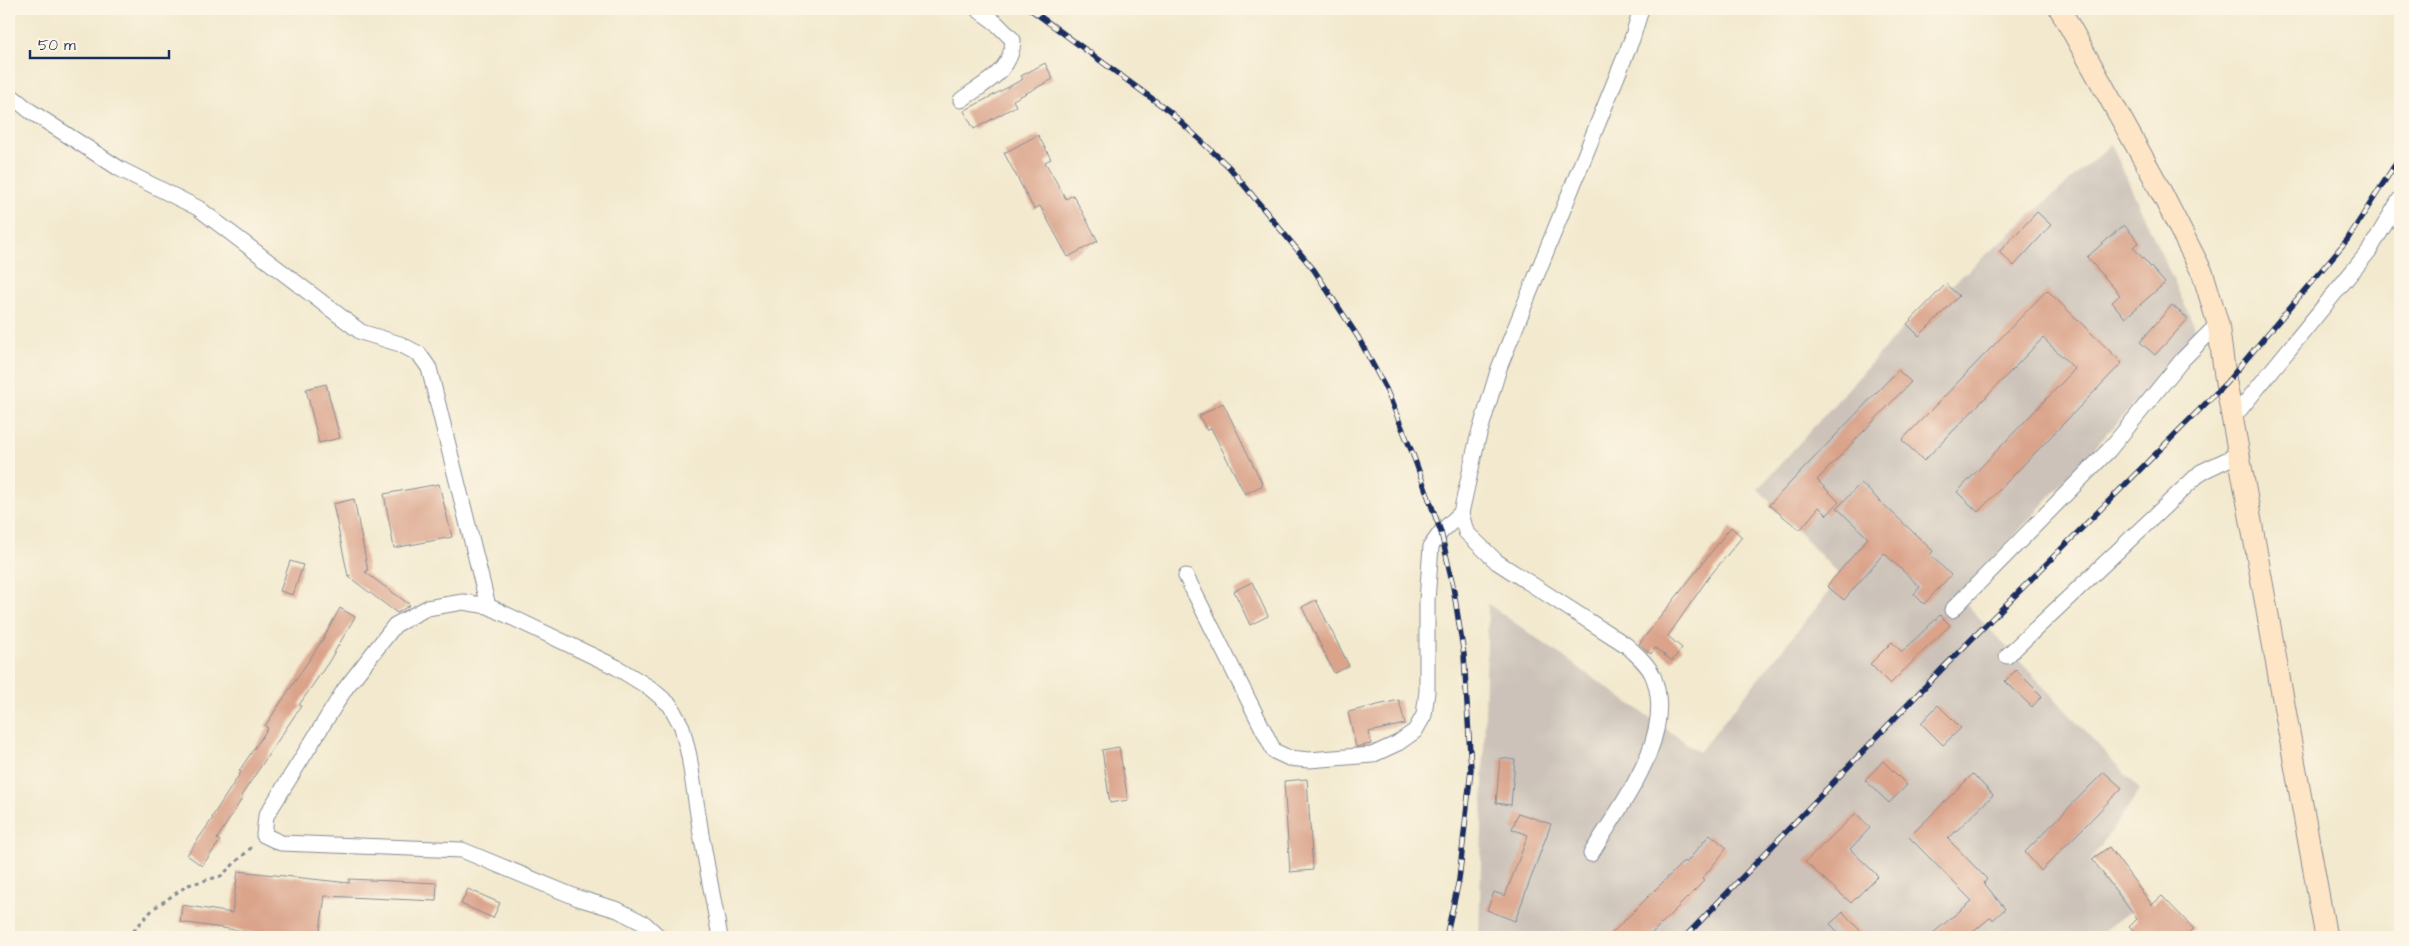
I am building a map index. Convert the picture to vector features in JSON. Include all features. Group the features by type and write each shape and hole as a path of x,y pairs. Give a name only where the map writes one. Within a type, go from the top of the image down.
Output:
{"street":[{"path":"961,100 1004,69 1013,54 1013,40 996,23 977,9"},
{"path":"1590,854 1647,761 1658,724 1659,700 1653,676 1641,659 1626,645 1497,562 1466,532 1461,513 1477,441 1499,368 1632,39 1641,9"},
{"path":"2060,9 2153,176 2203,274 2218,324 2238,454 2326,937"},
{"path":"9,94 30,111 120,169 198,208 361,332 400,344 419,354 429,368 488,606"},
{"path":"2233,418 2369,251 2400,199"},
{"path":"1952,610 2109,450 2183,358 2218,324"},
{"path":"2007,656 2201,472 2238,454"},
{"path":"1186,576 1274,751 1288,758 1309,760 1372,755 1398,743 1415,730 1424,715 1427,691 1427,601 1431,546 1441,532 1461,513"},
{"path":"659,937 645,924 618,910 578,898 462,850 281,843 264,835 266,816 345,689 394,625 427,608 463,602 488,606 616,667 650,688 670,704 682,727 689,756 720,937"}],"path":[{"path":"128,937 153,908 188,885 221,876 264,835"}],"shaded area":[{"path":"2111,144 2198,334 1959,596 2140,790 2089,862 2130,911 2095,937 1479,937 1488,604 1699,752 1841,577 1758,489 1900,331"}],"building":[{"path":"1045,63 1053,79 1013,100 1016,106 974,129 964,111 1023,79 1021,76"},
{"path":"1038,135 1051,159 1045,162 1066,199 1073,195 1098,241 1068,257 1040,206 1034,209 1004,153"},
{"path":"2037,212 2051,225 2014,266 1999,252"},
{"path":"2124,225 2139,242 2133,247 2165,283 2125,318 2112,302 2120,295 2087,257"},
{"path":"1946,284 1959,296 1919,336 1907,324"},
{"path":"2047,290 2122,363 1978,512 1957,492 2075,369 2043,338 1924,461 1902,440"},
{"path":"2172,305 2188,319 2155,355 2140,342"},
{"path":"1898,370 1911,382 1817,480 1839,502 1827,515 1819,507 1800,530 1769,505"},
{"path":"326,384 340,438 319,443 306,389"},
{"path":"1223,403 1263,485 1245,494 1211,428 1207,431 1199,416"},
{"path":"1861,483 1933,551 1930,555 1951,575 1924,604 1914,594 1920,587 1884,553 1844,600 1827,586 1868,538 1837,508"},
{"path":"439,484 452,537 394,548 384,494"},
{"path":"354,499 368,571 365,572 410,605 397,613 349,577 350,575 348,576 333,504"},
{"path":"1731,527 1742,537 1709,577 1668,636 1682,648 1672,661 1655,648 1651,654 1639,644"},
{"path":"290,561 303,565 293,595 280,591"},
{"path":"1252,582 1268,616 1250,625 1234,591"},
{"path":"1316,600 1349,666 1334,673 1302,607"},
{"path":"340,608 355,617 328,663 299,705 301,706 241,796 243,797 217,839 220,841 202,866 187,855 213,818 241,772 239,771 268,728 265,726 323,639"},
{"path":"1940,615 1950,625 1890,684 1870,664 1892,642 1902,652"},
{"path":"2016,670 2042,696 2032,707 2005,681"},
{"path":"1399,700 1405,724 1369,732 1371,744 1356,747 1348,712"},
{"path":"1938,705 1961,728 1943,745 1921,723"},
{"path":"1119,747 1128,800 1110,803 1102,750"},
{"path":"1500,758 1515,760 1511,805 1496,803"},
{"path":"1883,761 1907,785 1889,803 1865,780"},
{"path":"2104,772 2122,788 2041,871 2025,852"},
{"path":"1973,774 1993,795 1948,839 1987,879 1984,883 2005,909 1993,920 1991,917 1967,937 1928,937 1972,901 1909,837"},
{"path":"1307,779 1313,870 1290,872 1284,781"},
{"path":"1518,813 1551,824 1515,921 1487,910 1494,892 1505,896 1528,835 1512,829"},
{"path":"1856,813 1870,828 1850,849 1878,876 1851,903 1805,862"},
{"path":"1710,834 1727,848 1702,879 1704,881 1648,937 1608,937 1684,861 1686,863"},
{"path":"2109,847 2152,905 2162,896 2194,929 2185,937 2139,937 2129,927 2137,919 2092,859"},
{"path":"238,871 349,883 349,879 437,883 436,901 325,896 319,937 285,937 180,922 182,905 232,913"},
{"path":"468,889 500,903 493,918 461,904"},
{"path":"1843,912 1866,937 1843,937 1830,924"}],"railway":[{"path":"1030,9 1169,111 1229,167 1314,270 1358,337 1386,389 1412,452 1441,532 1453,586 1464,655 1471,769 1459,880 1446,937"},
{"path":"1685,937 1941,670 2226,383 2347,240 2400,157"}]}
